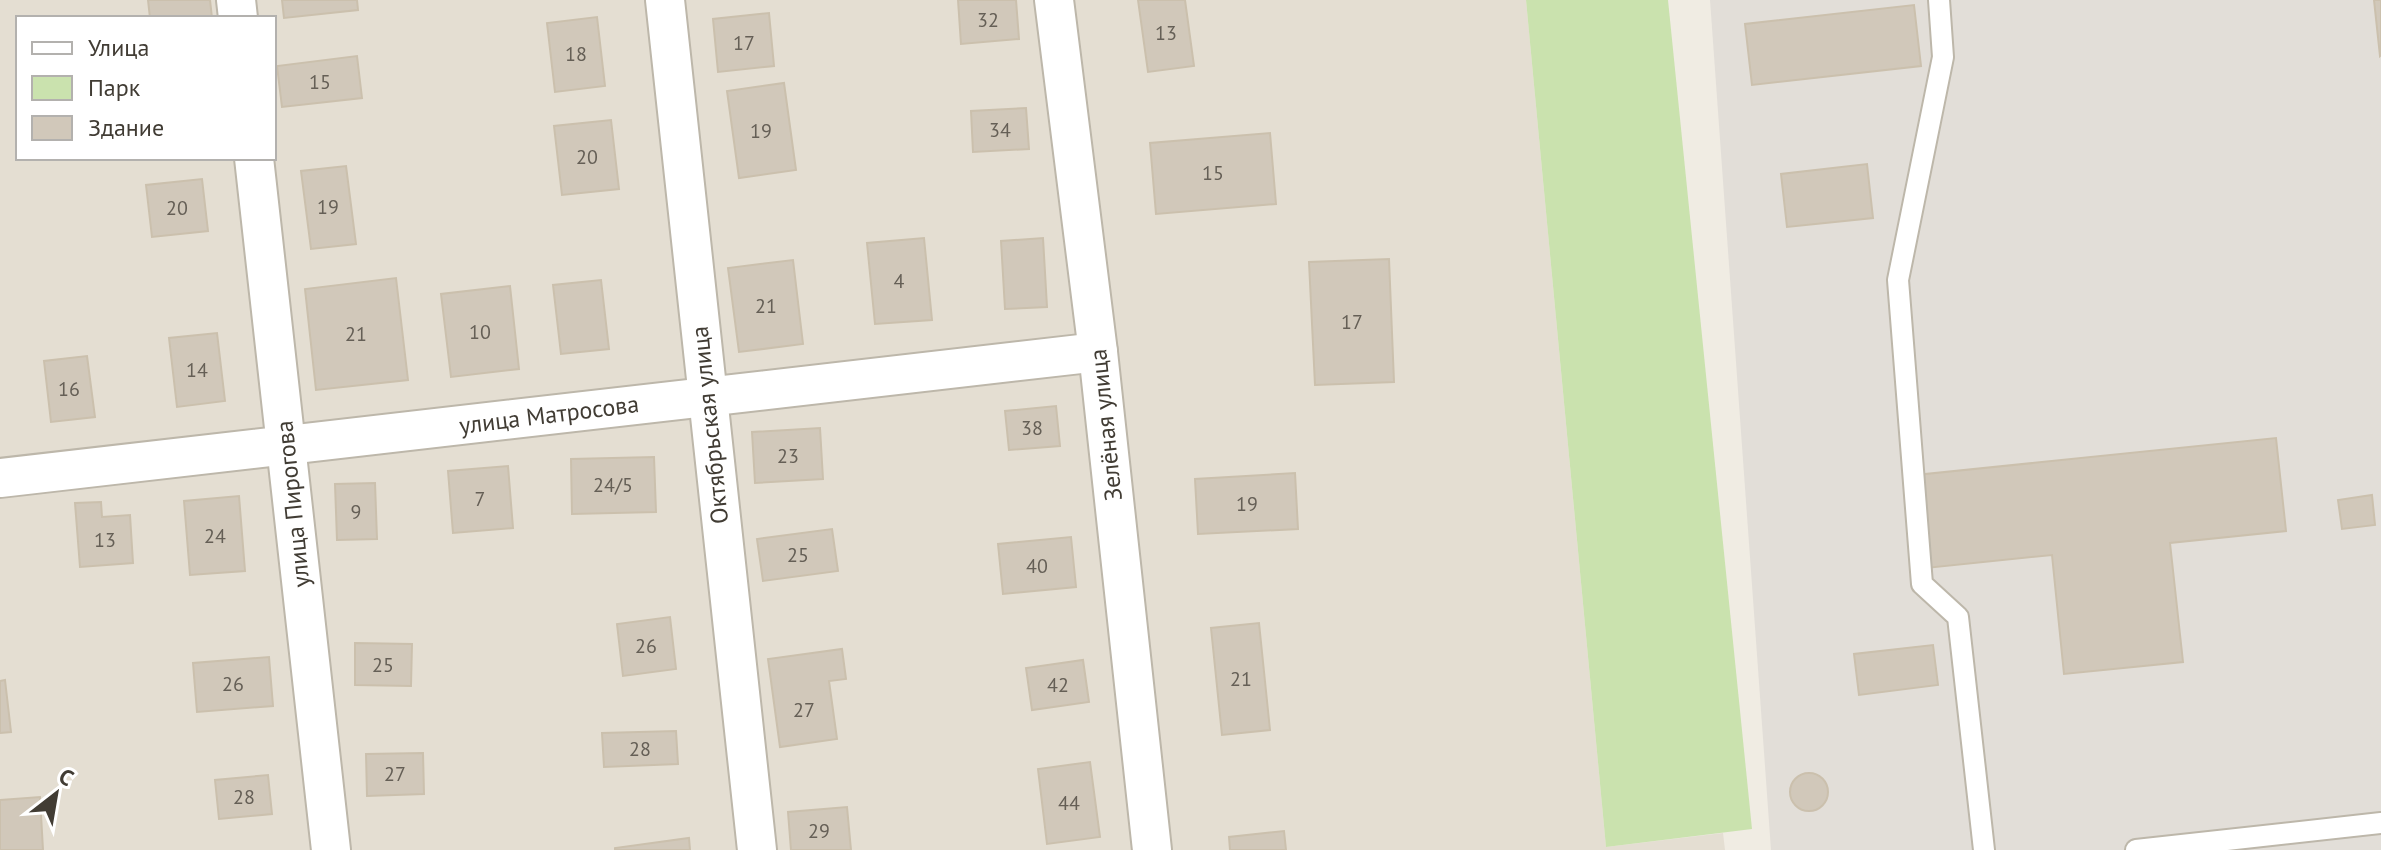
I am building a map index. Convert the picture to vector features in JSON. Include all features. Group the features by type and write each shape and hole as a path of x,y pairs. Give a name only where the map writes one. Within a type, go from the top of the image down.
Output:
{"street":[{"name":"Октябрьская улица","path":"665,0 757,850"},
{"name":"Зелёная улица","path":"1054,0 1098,352 1152,850"},
{"name":"улица Пирогова","path":"254,160 331,850"},
{"name":"улица Матросова","path":"0,478 1098,352"}],"lane":[{"path":"1939,0 1943,57 1898,280 1922,584 1958,617 1984,850"},
{"path":"2136,850 2381,823"}],"shaded area":[{"path":"0,0 1526,0 1606,847 1723,833 1725,850 0,850"},
{"path":"1710,0 2381,0 2381,850 1771,850"}],"green space":[{"path":"1526,0 1668,0 1752,829 1606,847"}],"building":[{"path":"148,0 210,0 212,16 150,16"},
{"path":"282,0 357,0 358,10 284,18"},
{"path":"958,0 1016,0 1019,39 961,44"},
{"path":"1138,0 1185,0 1194,66 1148,72"},
{"path":"2374,0 2381,0 2380,56"},
{"path":"1914,5 1921,66 1752,85 1745,24"},
{"path":"769,13 774,66 718,72 713,19"},
{"path":"597,17 605,86 555,92 547,23"},
{"path":"357,56 362,98 282,107 277,66"},
{"path":"784,83 796,170 739,178 727,91"},
{"path":"1026,108 1029,149 973,152 971,111"},
{"path":"611,120 619,189 562,195 554,126"},
{"path":"1270,133 1276,204 1156,214 1150,143"},
{"path":"1867,164 1873,218 1787,227 1781,174"},
{"path":"346,166 356,244 311,249 301,171"},
{"path":"202,179 208,231 152,237 146,185"},
{"path":"924,238 932,320 875,324 867,243"},
{"path":"1043,238 1047,307 1005,309 1001,241"},
{"path":"1389,259 1394,382 1315,385 1309,262"},
{"path":"793,260 803,344 739,352 728,268"},
{"path":"396,278 408,380 316,390 305,289"},
{"path":"601,280 609,349 561,354 553,285"},
{"path":"510,286 519,369 451,377 441,294"},
{"path":"217,333 225,401 177,407 169,338"},
{"path":"87,356 95,417 51,422 44,361"},
{"path":"1056,406 1060,446 1009,450 1005,411"},
{"path":"820,428 823,479 755,483 752,432"},
{"path":"2276,438 2286,531 2170,543 2183,662 2064,674 2052,555 1926,568 1916,475"},
{"path":"654,457 656,512 572,514 571,459"},
{"path":"508,466 513,528 453,533 448,471"},
{"path":"1295,473 1298,529 1198,534 1195,479"},
{"path":"375,483 377,539 337,540 335,484"},
{"path":"2372,495 2375,525 2342,529 2338,500"},
{"path":"239,496 245,571 190,575 184,501"},
{"path":"101,502 102,517 130,515 133,563 80,567 75,503"},
{"path":"832,529 838,571 763,581 757,539"},
{"path":"1071,537 1076,587 1003,594 998,544"},
{"path":"670,617 676,669 623,676 617,624"},
{"path":"1259,623 1270,730 1222,735 1211,628"},
{"path":"355,643 412,644 411,686 355,685"},
{"path":"1933,645 1938,685 1859,695 1854,654"},
{"path":"842,649 846,679 829,681 837,739 780,747 768,659"},
{"path":"269,657 273,706 197,712 193,663"},
{"path":"1083,660 1089,702 1032,710 1026,668"},
{"path":"5,680 11,732 0,733 0,681"},
{"path":"676,731 678,764 604,767 602,733"},
{"path":"423,753 424,794 367,796 366,754"},
{"path":"1090,762 1100,837 1047,844 1038,769"},
{"path":"1809,773 1822,779 1828,792 1822,805 1809,811 1796,805 1790,792 1796,779"},
{"path":"268,775 272,814 219,819 215,780"},
{"path":"40,797 43,850 0,850 0,800"},
{"path":"847,807 851,850 791,850 788,812"},
{"path":"1284,831 1286,850 1230,850 1229,837"},
{"path":"689,838 690,850 615,850 615,848"}]}
